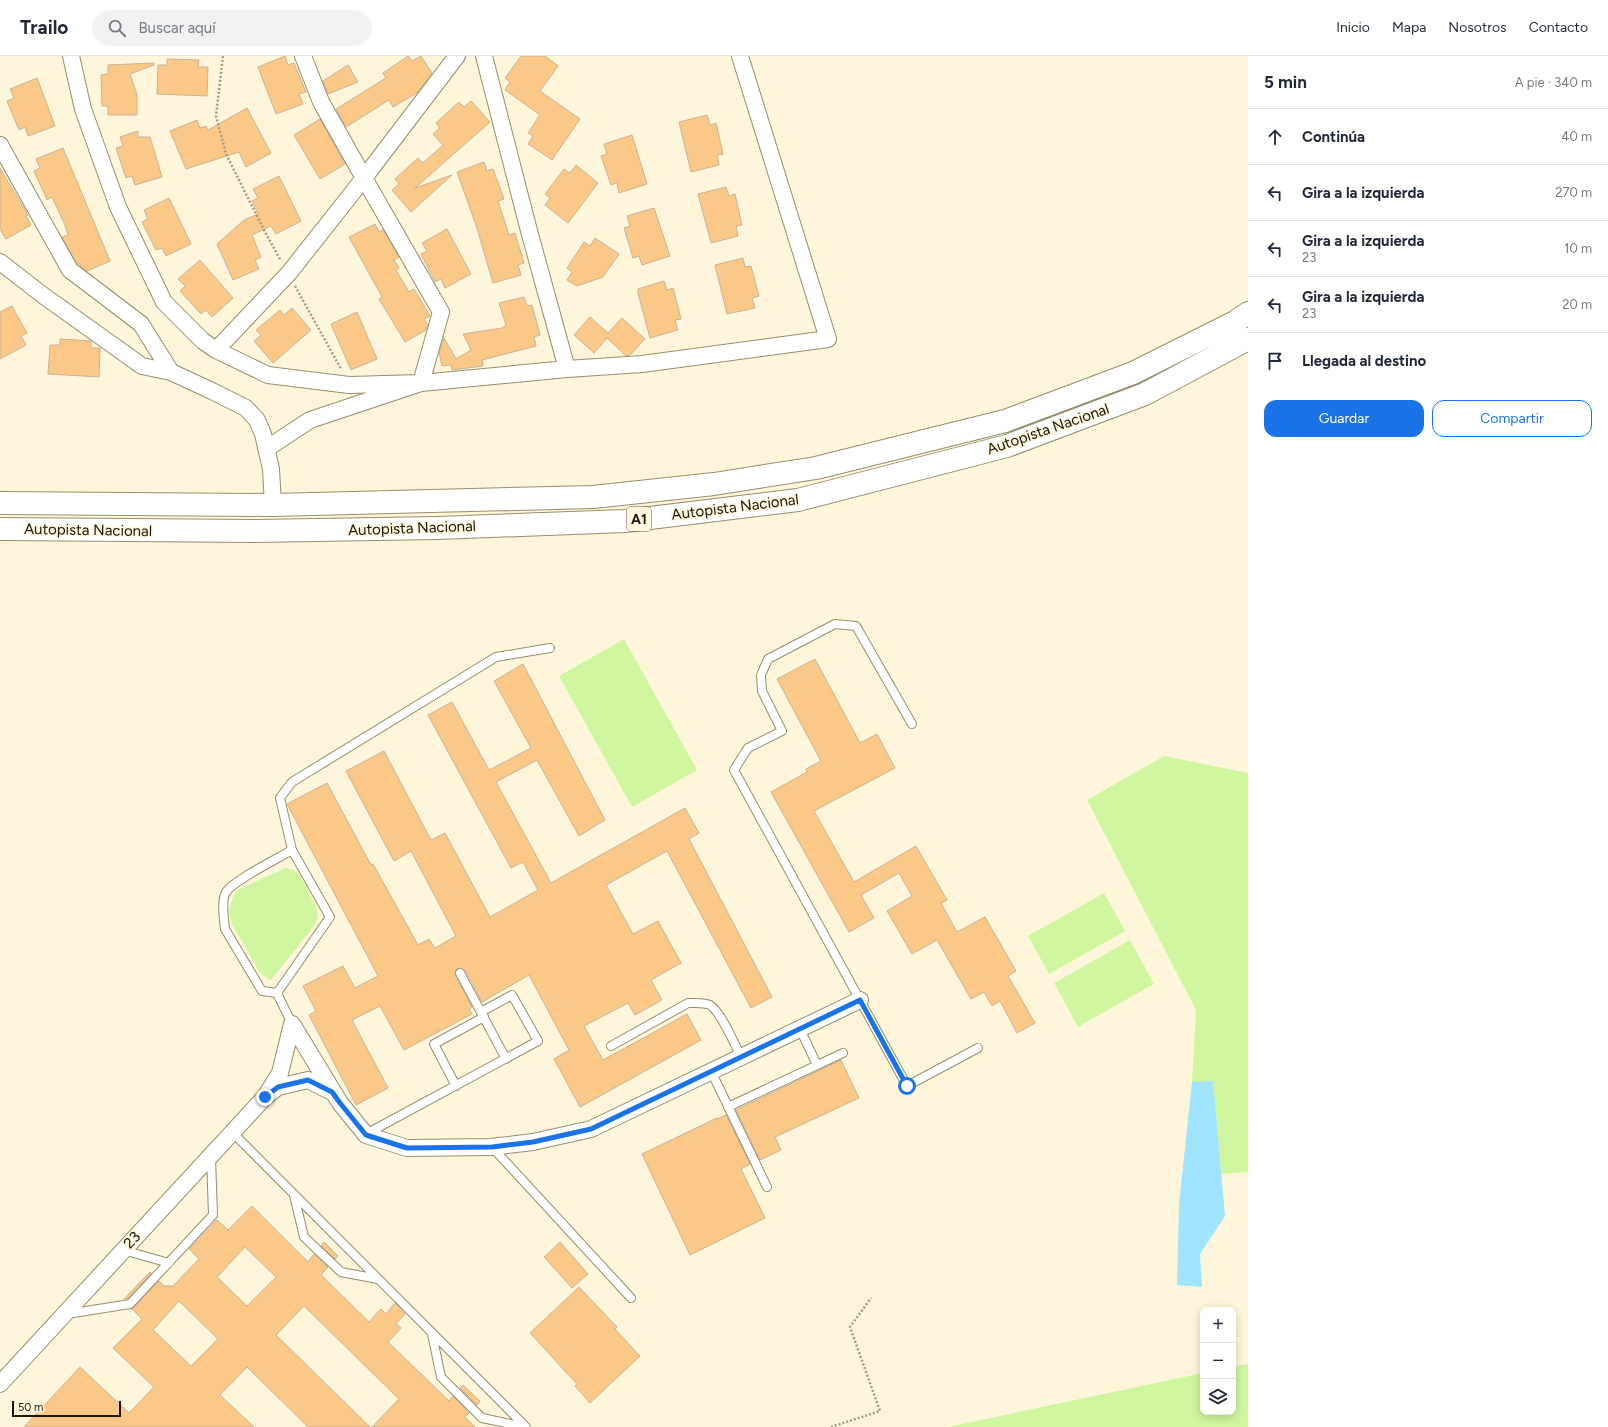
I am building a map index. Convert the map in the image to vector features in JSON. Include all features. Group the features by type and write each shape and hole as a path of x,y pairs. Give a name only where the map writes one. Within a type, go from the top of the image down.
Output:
{"highway":[{"name":"Autopista Nacional","path":"0,503 273,505 593,496 714,484 816,468 1005,421 1133,373 1235,322 1248,313"},
{"name":"Autopista Nacional","path":"0,529 255,532 438,528 625,521 798,500 1008,446 1145,394 1248,340"}],"street":[{"path":"71,56 83,109 118,207 164,302 203,341 216,350 268,375 349,385 421,383 567,369 642,364 828,339 740,56"},
{"path":"303,56 320,102 441,312 421,383"},
{"path":"216,350 289,273 457,56"},
{"path":"484,56 528,227 567,369"},
{"path":"0,145 70,270 141,324 171,372"},
{"path":"0,262 44,296 142,366 171,372 246,408 257,420 266,448 271,469 273,505"},
{"path":"266,448 310,420 421,383"},
{"path":"292,1024 332,1092 366,1135 407,1148 492,1147 533,1142 591,1129 860,1000"},
{"name":"23","path":"265,1097 280,1073 292,1024"},
{"name":"23","path":"3,1375 64,1314 265,1097 278,1087 308,1080 332,1092"}],"lane":[{"path":"912,724 856,626 835,624 768,659 761,675 762,690 782,731 748,748 734,770 907,1086 978,1048"},
{"path":"276,994 330,917 292,850 280,798 292,782 496,657 550,648"},
{"path":"292,850 233,885 225,893 223,905 225,929 262,991 276,994 292,1024"},
{"path":"460,973 506,1058"},
{"path":"366,1135 456,1086 506,1058 538,1041 512,995 434,1044 456,1086"},
{"path":"611,1046 688,1003 700,1003 710,1005 719,1016 741,1057"},
{"path":"800,1029 817,1065"},
{"path":"728,1107 842,1053"},
{"path":"711,1071 767,1187"},
{"path":"232,1132 525,1427"},
{"path":"492,1147 630,1298"},
{"path":"64,1314 130,1304 169,1263 213,1215 211,1155"},
{"path":"293,1194 304,1237 341,1272 378,1279"},
{"path":"123,1250 169,1263"},
{"path":"432,1333 441,1377 482,1418 525,1427"}],"path":[{"path":"223,56 216,116 226,154 265,232 289,273 349,385"},
{"path":"831,1427 880,1411 850,1327 871,1298"}],"green space":[{"path":"624,639 697,770 632,807 559,676"},
{"path":"1164,756 1248,773 1248,1172 1221,1174 1213,1081 1192,1082 1196,1010 1087,800"},
{"path":"285,868 294,870 300,876 316,906 318,917 314,926 271,980 260,973 231,922 229,911 236,891"},
{"path":"1104,893 1125,931 1049,974 1028,936"},
{"path":"1130,940 1154,984 1078,1027 1054,983"},
{"path":"1248,1364 1248,1427 948,1427 1200,1374 1200,1415 1236,1415 1236,1366"}],"water":[{"path":"1213,1081 1225,1216 1200,1254 1202,1287 1177,1285 1179,1204 1192,1082"}],"building":[{"path":"285,56 288,65 294,63 306,92 299,94 303,104 276,114 258,67"},
{"path":"408,56 412,61 421,56 432,73 417,93 393,107 389,100 346,127 336,109 386,78 383,73"},
{"path":"521,56 545,56 558,66 540,91 580,119 552,160 528,144 533,136 528,133 540,115 505,90 510,82 505,78"},
{"path":"167,59 199,60 198,67 208,67 207,96 157,94 158,65 167,65"},
{"path":"154,63 154,65 130,74 137,95 137,115 108,115 108,106 102,106 101,75 108,74 108,65"},
{"path":"348,65 358,82 328,94 323,81"},
{"path":"37,78 55,126 28,136 25,127 19,130 7,101 14,98 10,89"},
{"path":"471,101 490,122 415,188 452,175 411,212 392,190 399,184 395,179 418,158 423,163 443,145 433,134 440,128 436,123 459,102 464,107"},
{"path":"247,108 271,153 246,167 239,152 186,169 170,131 197,120 200,128 206,126 208,130"},
{"path":"707,115 710,125 716,123 723,154 717,155 719,165 691,172 679,122"},
{"path":"320,119 345,164 320,179 294,135"},
{"path":"138,131 138,137 150,137 162,177 135,185 132,176 126,178 116,148 123,146 120,137"},
{"path":"632,135 647,184 619,193 617,183 611,185 601,156 607,154 604,144"},
{"path":"63,148 110,261 87,271 81,267 80,264 77,264 62,237 68,235 65,225 52,197 47,200 34,171 40,168 36,159"},
{"path":"484,162 487,171 493,169 504,199 498,201 509,235 515,233 524,263 518,265 521,275 493,283 476,225 457,172"},
{"path":"576,165 598,183 568,223 545,205 550,198 545,194 564,169 570,173"},
{"path":"0,168 28,215 26,216 31,225 6,239 0,229"},
{"path":"279,176 301,221 276,234 271,226 252,235 261,257 255,260 259,269 233,280 217,244 244,220 258,214 252,201 258,198 253,189"},
{"path":"726,187 729,196 735,194 742,225 736,226 738,236 711,243 698,194"},
{"path":"169,198 191,244 166,256 162,248 156,250 142,222 148,219 144,210"},
{"path":"654,208 670,256 642,265 639,256 633,258 624,228 630,226 627,216"},
{"path":"375,224 379,232 383,230 399,257 394,260 399,268 396,270 409,292 414,289 430,316 424,319 428,325 426,330 405,342 379,299 382,297 349,237"},
{"path":"447,229 471,274 445,288 441,279 435,282 421,254 427,251 422,243"},
{"path":"595,238 619,254 603,277 577,286 567,280 572,272 567,268 584,242 590,246"},
{"path":"743,258 745,267 751,266 759,296 752,298 755,308 727,314 715,265"},
{"path":"200,260 233,298 212,317 206,310 201,314 180,291 185,286 178,279"},
{"path":"664,281 667,290 673,288 681,319 675,320 678,330 650,338 638,289"},
{"path":"524,297 527,306 532,305 540,335 534,337 536,346 482,360 483,366 452,370 451,365 442,366 439,353 444,338 456,359 471,350 463,334 502,328 506,325 499,303"},
{"path":"12,306 27,333 21,336 26,345 0,359 0,312"},
{"path":"292,308 311,330 273,363 254,341 261,335 256,330 280,310 284,315"},
{"path":"357,312 377,359 351,370 331,324"},
{"path":"590,317 608,333 622,318 645,339 630,355 626,356 607,338 594,353 574,335"},
{"path":"60,339 91,341 91,348 100,348 99,377 48,374 50,345 60,345"},
{"path":"815,659 860,743 877,734 895,768 814,811 854,882 916,846 947,900 941,903 957,932 985,917 1016,971 1008,976 1035,1023 1017,1033 1000,1001 992,1006 984,992 971,999 937,940 912,954 887,911 912,896 899,873 861,895 874,918 849,932 771,792 807,772 806,769 821,761 777,679"},
{"path":"523,664 605,820 579,836 537,760 496,782 551,883 685,808 699,833 689,839 772,997 751,1008 667,851 606,885 633,934 658,921 681,963 651,980 662,1000 635,1015 628,1003 584,1026 603,1060 687,1014 701,1040 580,1107 554,1059 569,1050 529,975 482,1002 465,970 460,968 456,970 455,975 472,1007 469,1009 472,1014 404,1050 380,1006 352,1020 388,1088 356,1105 309,1015 316,1011 303,986 343,966 355,988 378,976 287,804 327,783 371,865 373,864 418,945 429,939 435,948 456,936 411,851 394,861 346,771 384,751 431,840 445,833 490,917 538,890 523,862 511,868 428,715 452,702 489,770 531,748 494,681"},
{"path":"841,1060 859,1098 775,1137 781,1150 760,1160 736,1110"},
{"path":"726,1115 750,1164 741,1169 765,1218 690,1255 642,1154"},
{"path":"252,1206 308,1262 314,1254 328,1267 321,1275 369,1322 381,1309 386,1314 395,1303 405,1314 396,1324 401,1328 388,1342 449,1401 453,1396 469,1413 465,1417 475,1427 372,1427 399,1399 304,1306 276,1335 370,1427 308,1427 247,1367 220,1395 254,1427 24,1427 80,1367 129,1413 154,1387 113,1348 142,1319 132,1309 159,1281 164,1286 173,1286 199,1259 189,1249 217,1220 228,1230","holes":["245,1247 276,1277 247,1306 217,1277","179,1301 218,1339 191,1366 153,1330"]},
{"path":"324,1242 338,1256 335,1259 321,1246"},
{"path":"560,1242 588,1274 572,1288 544,1257"},
{"path":"150,1272 151,1274 127,1299 124,1299"},
{"path":"579,1287 617,1327 615,1329 640,1356 590,1403 575,1386 577,1384 530,1333"},
{"path":"463,1385 480,1401 477,1405 460,1388"}],"route":[{"path":"265,1097 278,1087 308,1080 332,1092 366,1135 407,1148 492,1147 533,1142 591,1129 860,1000 907,1086"}]}
